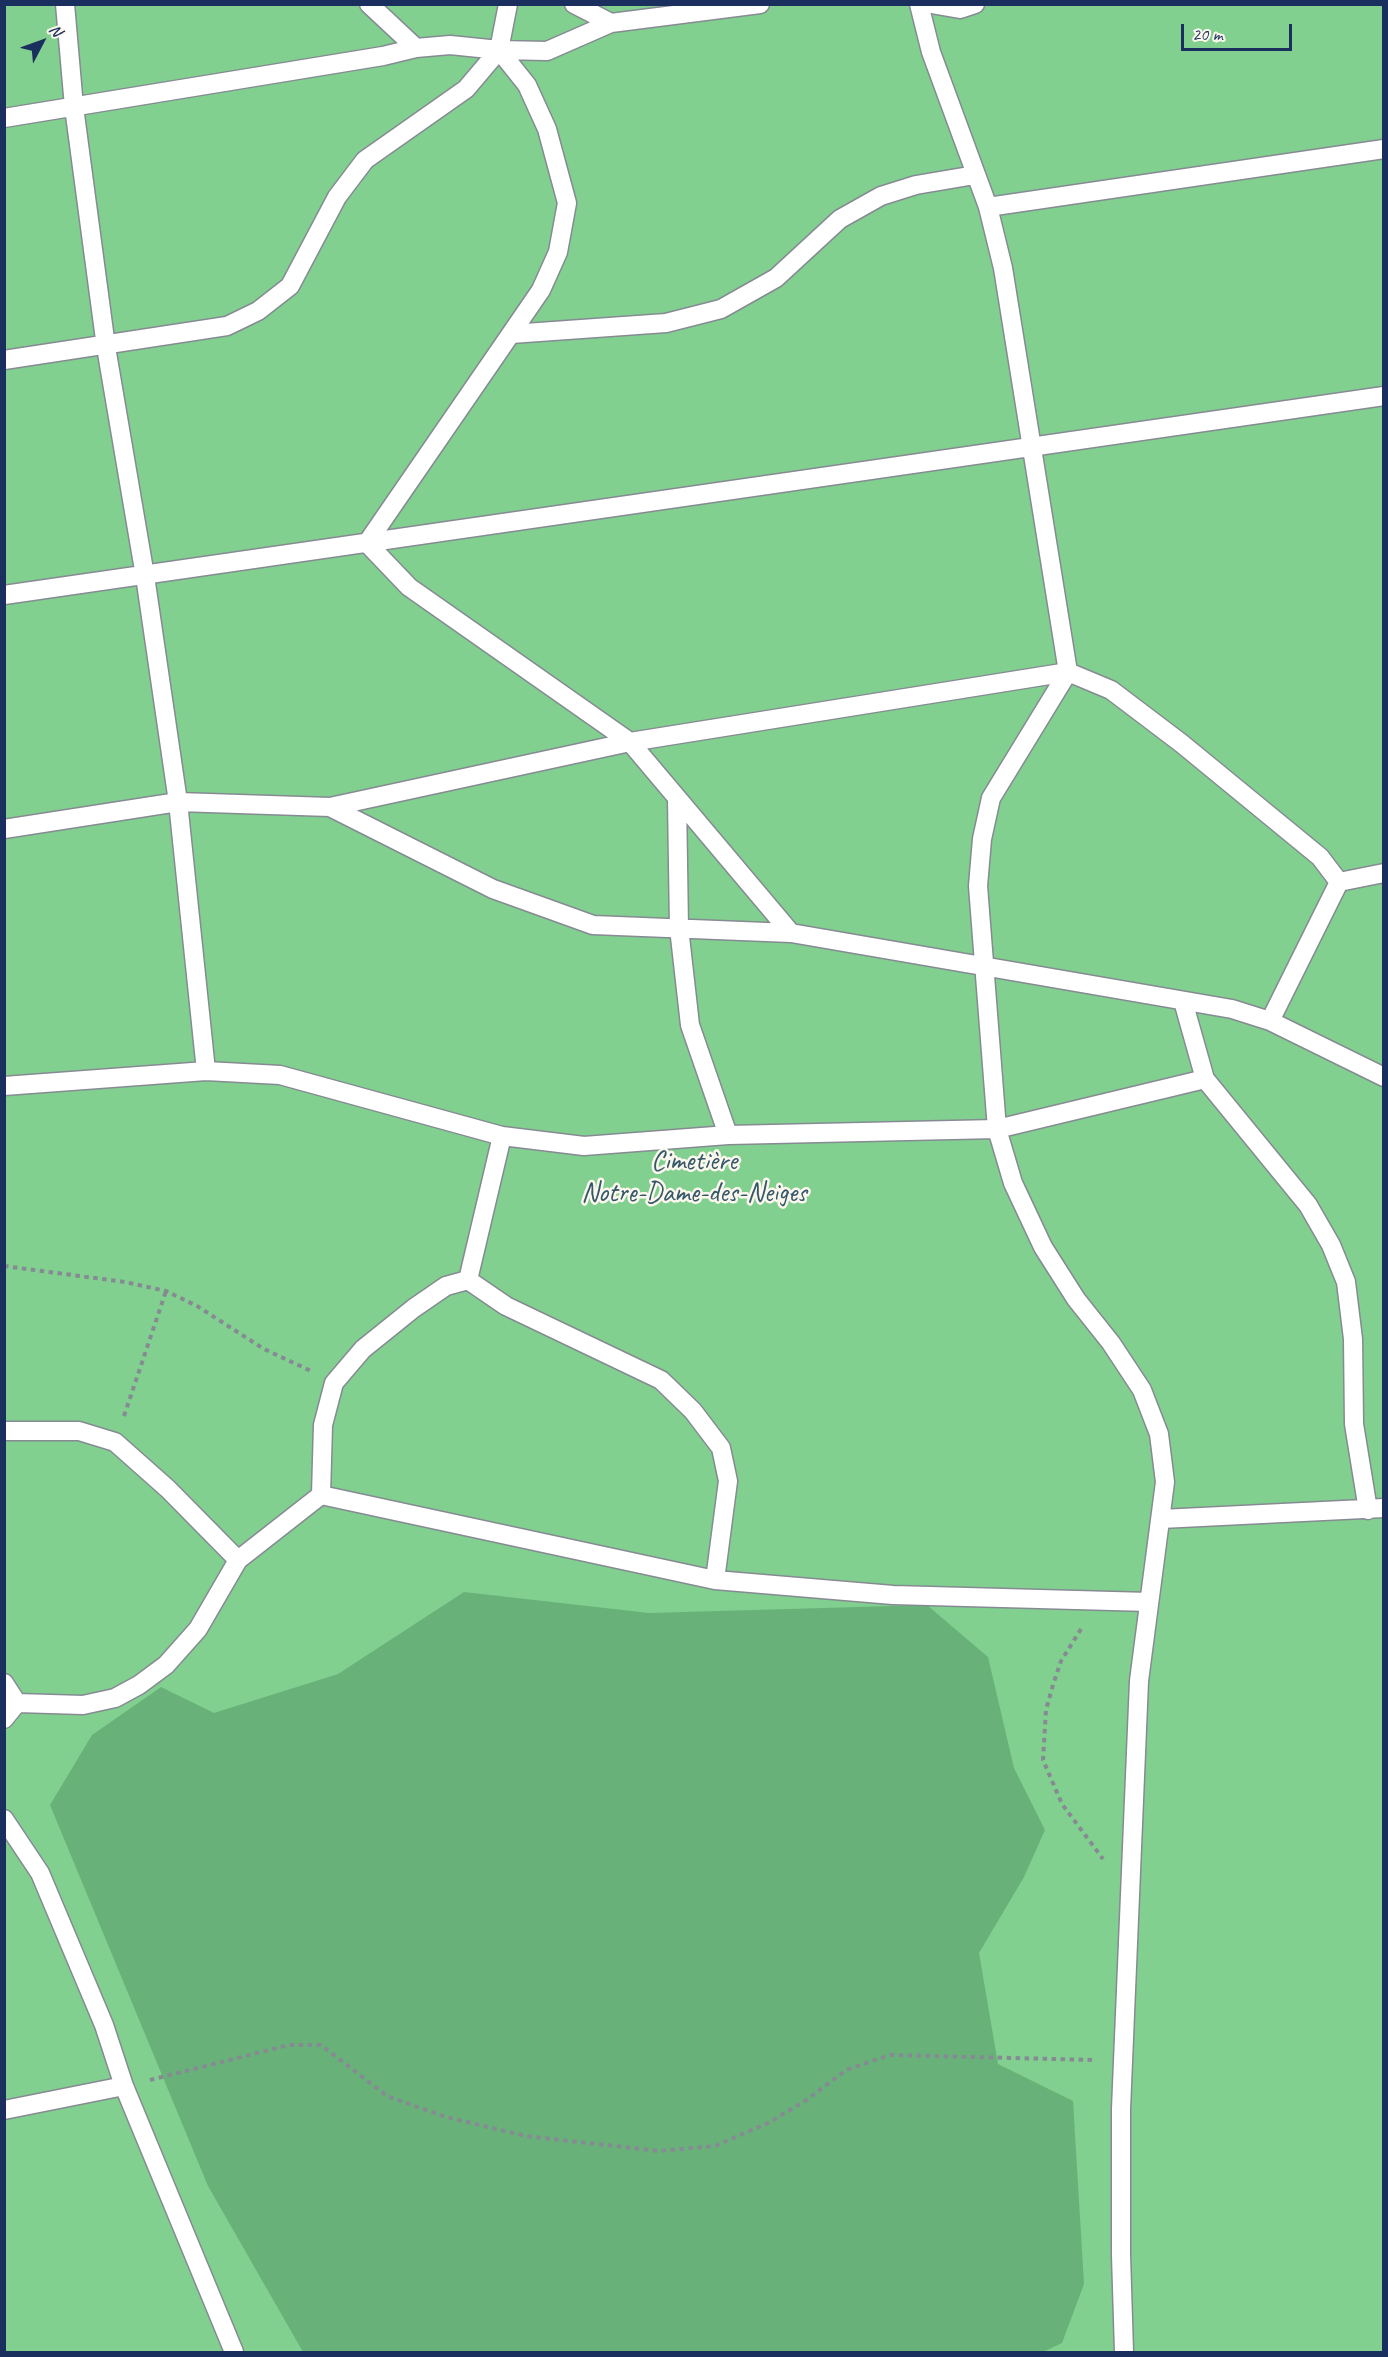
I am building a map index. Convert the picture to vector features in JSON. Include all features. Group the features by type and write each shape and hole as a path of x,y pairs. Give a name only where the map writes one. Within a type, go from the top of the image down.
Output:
{"lane":[{"path":"65,4 74,107 106,347 178,802 207,1071"},
{"path":"369,4 416,48"},
{"path":"4,360 106,347 227,326 258,311 290,286 337,197 364,160 466,88 499,50 508,4"},
{"path":"574,4 611,23"},
{"path":"4,118 383,56 416,48 450,45 499,50 547,51 611,23 760,4"},
{"path":"919,4 931,52 988,207 1003,268 1068,672 991,798 982,839 978,886 997,1129 1013,1183 1043,1247 1076,1299 1111,1343 1142,1390 1159,1434 1166,1482 1139,1681 1123,2060 1121,2255 1124,2352"},
{"path":"931,4 960,9 975,4"},
{"path":"367,543 541,290 558,252 567,203 547,129 527,85 499,50"},
{"path":"988,207 1383,149"},
{"path":"511,334 666,323 721,309 776,278 840,219 881,196 916,184 975,175"},
{"path":"4,595 1383,396"},
{"path":"367,543 409,587 630,742 791,933"},
{"path":"4,829 178,802 330,807 630,742 1068,672 1111,690 1181,743 1320,857 1339,882"},
{"path":"677,799 679,928 690,1025 728,1135"},
{"path":"330,807 494,889 593,925 791,933 1233,1009 1270,1021 1383,1077"},
{"path":"1339,882 1383,873"},
{"path":"1270,1021 1339,882"},
{"path":"1161,1519 1376,1509 1354,1424 1353,1339 1346,1282 1331,1245 1308,1205 1205,1079 1183,1001"},
{"path":"4,1086 207,1071 280,1075 502,1136 584,1146 728,1135 997,1129 1205,1079"},
{"path":"468,1280 502,1136"},
{"path":"321,1495 323,1425 334,1383 363,1350 414,1308 446,1286 468,1280 506,1306 661,1380 693,1411 721,1448 728,1481 715,1580"},
{"path":"4,1431 79,1431 115,1442 168,1489 238,1560"},
{"path":"321,1495 715,1580 893,1595 1149,1602"},
{"path":"17,1703 83,1705 115,1698 139,1685 166,1665 198,1629 238,1560 321,1495"},
{"path":"4,1683 17,1703"},
{"path":"4,1719 17,1703"},
{"path":"4,1818 39,1873 104,2025 124,2086 234,2352"},
{"path":"4,2110 124,2086"}],"path":[{"path":"4,1266 125,1282 166,1291 197,1306 264,1349 334,1383"},
{"path":"115,1442 166,1291"},
{"path":"1101,1599 1062,1661 1046,1710 1043,1760 1062,1804 1082,1832 1106,1862 1131,1871"},
{"path":"124,2086 289,2045 321,2045 387,2096 446,2117 526,2136 659,2151 715,2146 768,2122 805,2101 846,2070 890,2055 1123,2060"}],"green space":[{"name":"Cimetière Notre-Dame-des-Neiges","path":"5,5 1383,5 1383,2352 5,2352"},
{"path":"464,1592 649,1613 927,1605 988,1657 1014,1768 1045,1830 1024,1877 979,1953 998,2064 1073,2101 1084,2284 1062,2343 1043,2352 303,2352 208,2186 50,1805 92,1735 161,1687 214,1713 338,1674"}]}
